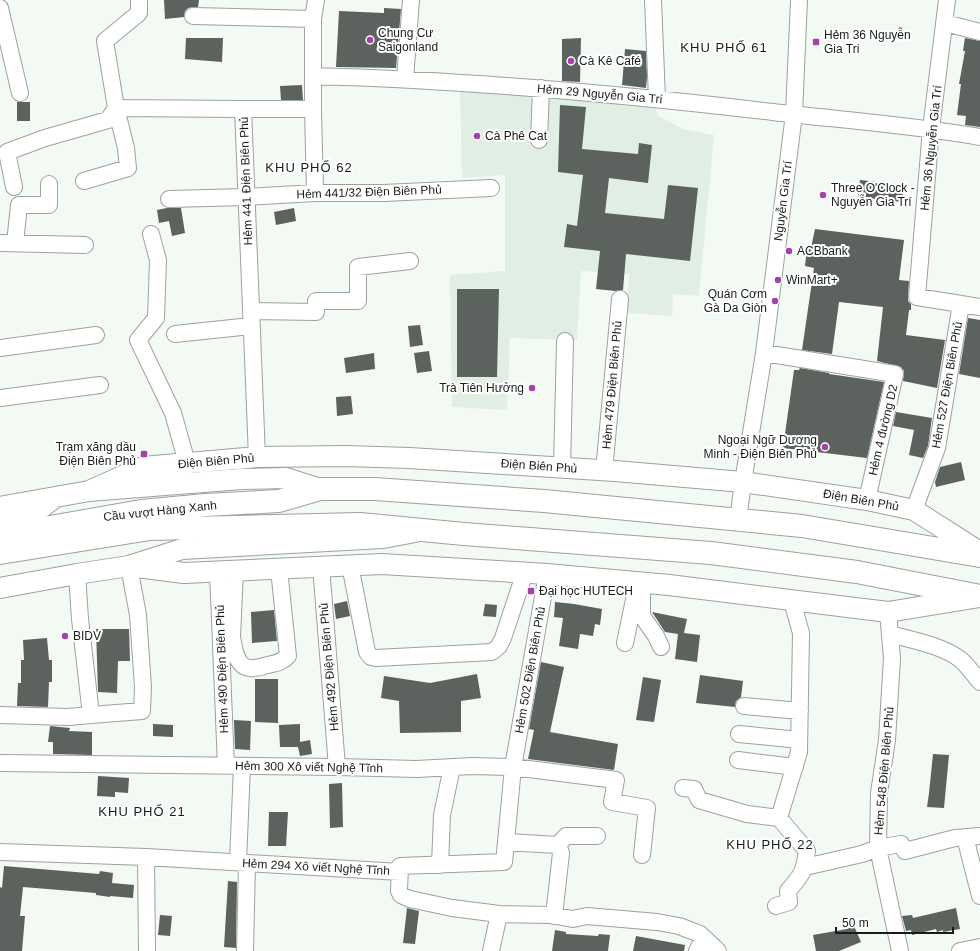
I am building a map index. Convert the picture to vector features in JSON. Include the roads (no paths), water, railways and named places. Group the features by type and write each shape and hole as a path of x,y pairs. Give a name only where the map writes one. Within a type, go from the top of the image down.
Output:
{"highway":[{"name":"Điện Biên Phủ","path":"320,489 375,489 544,501 802,526 980,556"},
{"name":"Cầu vượt Hàng Xanh","path":"0,536 141,511 206,505 278,501 320,489"},
{"name":"Cầu vượt Hàng Xanh","path":"0,553 150,529 360,524 426,530"},
{"path":"426,530 711,554 857,572 980,596"}],"main road":[{"name":"Điện Biên Phủ","path":"89,491 143,467 257,457 346,456 408,458 562,468 743,482 867,500 914,510 980,552"},
{"name":"Điện Biên Phủ","path":"0,507 89,491 241,479 286,478 320,489"},
{"path":"0,524 28,518 56,496"},
{"path":"0,588 129,566 182,549 383,538 426,530"},
{"path":"129,566 184,573 382,564 525,572 640,582 888,612 980,596"}],"street":[{"path":"84,181 128,168 126,148 116,108 105,41 139,13 139,0"},
{"path":"315,193 313,19 316,0"},
{"path":"405,78 411,0"},
{"path":"649,0 657,99"},
{"name":"Nguyễn Gia Trí","path":"738,520 764,353 794,114 799,0"},
{"name":"Hẻm 36 Nguyễn Gia Trí","path":"917,297 932,129 947,0"},
{"path":"0,8 20,93"},
{"path":"193,16 313,19"},
{"path":"945,23 980,32"},
{"name":"Hẻm 29 Nguyễn Gia Trí","path":"313,76 405,78 541,88 932,129 980,137"},
{"path":"538,140 541,88"},
{"path":"14,187 7,152 45,138 108,120 116,108"},
{"name":"Hẻm 441 Điện Biên Phủ","path":"116,108 243,109 257,457"},
{"path":"243,109 313,109"},
{"path":"49,184 48,205 19,204 8,243 85,245"},
{"name":"Hẻm 441/32 Điện Biên Phủ","path":"168,199 315,193 384,193 491,188"},
{"path":"150,234 158,260 156,318 138,340 173,413 187,463"},
{"path":"175,334 251,319 316,312 316,301 358,301 358,267 410,262"},
{"name":"Hẻm 527 Điện Biên Phủ","path":"917,297 980,307"},
{"name":"Hẻm 479 Điện Biên Phủ","path":"604,471 620,299"},
{"name":"Hẻm 527 Điện Biên Phủ","path":"914,510 937,448 961,304"},
{"path":"0,348 96,335"},
{"path":"562,468 565,341"},
{"name":"Hẻm 4 đường D2","path":"764,353 895,374 867,500"},
{"path":"0,398 100,385"},
{"path":"350,565 367,652 371,657 376,658 492,652 499,646 503,638 525,572"},
{"path":"0,715 68,717 142,711 143,687 138,615 129,566"},
{"name":"Hẻm 492 Điện Biên Phủ","path":"321,566 337,767"},
{"path":"226,572 235,655 239,662 245,667 249,668 277,663 284,660 288,656 280,569"},
{"name":"Hẻm 490 Điện Biên Phủ","path":"226,572 226,766"},
{"path":"77,574 80,619 91,714"},
{"name":"Hẻm 502 Điện Biên Phủ","path":"440,865 504,862 513,767 548,574"},
{"path":"625,643 640,582"},
{"path":"640,582 642,616 656,636 661,647"},
{"path":"779,818 799,752 801,633 792,601"},
{"name":"Hẻm 548 Điện Biên Phủ","path":"888,612 892,658 887,740 879,793 878,848 900,951"},
{"path":"890,634 953,654 962,661 980,682"},
{"path":"744,706 800,711"},
{"path":"739,734 799,740"},
{"path":"738,760 795,767"},
{"name":"Hẻm 300 Xô viết Nghệ Tĩnh","path":"0,763 417,769 472,766 513,767 616,780 612,802 647,808 642,855"},
{"path":"242,766 242,863 246,951"},
{"path":"400,872 400,866 440,865 442,815 452,767"},
{"path":"683,788 694,789 699,800 747,814 779,818 807,851 805,867 799,878 788,891 789,902 776,906"},
{"path":"558,845 566,836 597,836"},
{"path":"805,867 862,854 878,848 900,844 905,851 955,838 973,836 980,893"},
{"path":"506,842 558,845"},
{"path":"554,916 561,853 558,845"},
{"name":"Hẻm 294 Xô viết Nghệ Tĩnh","path":"0,852 146,857 400,872 399,890 401,895 410,899 452,908 499,914 554,916 573,919 587,916 657,922 680,926 700,934 700,944 718,951"},
{"path":"146,857 147,951"},
{"path":"491,951 499,914"},
{"path":"960,951 980,947"}],"place":[{"name":"Chung Cư Saigonland","path":"370,40"},
{"name":"Hẻm 36 Nguyễn Gia Tri","path":"816,42"},
{"name":"Cà Kê Café","path":"571,61"},
{"name":"Cà Phê Cat","path":"477,136"},
{"name":"Three O'Clock - Nguyễn Gia Trí","path":"823,195"},
{"name":"ACBbank","path":"789,251"},
{"name":"WinMart+","path":"778,280"},
{"name":"Quán Cơm Gà Da Giòn","path":"775,301"},
{"name":"Trà Tiên Hưởng","path":"532,388"},
{"name":"Ngoại Ngữ Dương Minh - Điện Biên Phủ","path":"825,447"},
{"name":"Trạm xăng dầu Điện Biên Phủ","path":"144,454"},
{"name":"Đại học HUTECH","path":"531,591"},
{"name":"BIDV","path":"65,636"}],"district":[{"name":"KHU PHỐ 61","path":"724,47"},
{"name":"KHU PHỐ 62","path":"309,167"},
{"name":"KHU PHỐ 21","path":"142,811"},
{"name":"KHU PHỐ 22","path":"770,844"}]}
